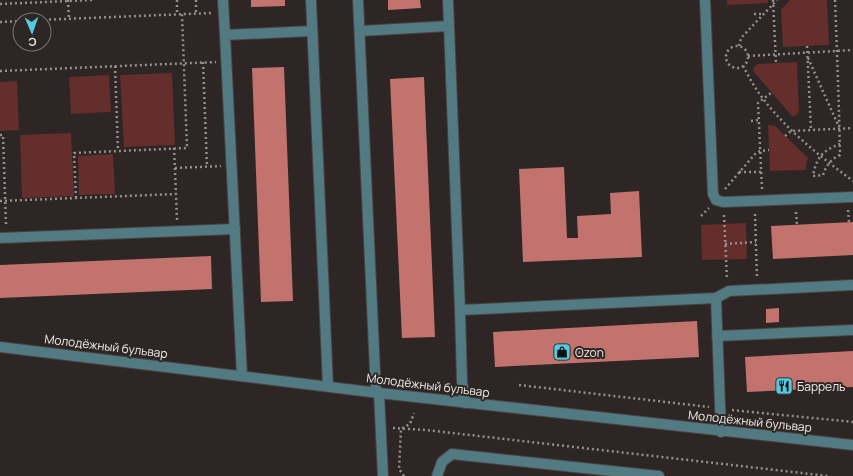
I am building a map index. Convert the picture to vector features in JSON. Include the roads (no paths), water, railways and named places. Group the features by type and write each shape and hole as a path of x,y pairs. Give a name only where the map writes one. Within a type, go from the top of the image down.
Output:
{"street":[{"path":"223,0 242,376"},
{"path":"311,0 328,386"},
{"path":"358,0 377,393 383,476"},
{"path":"448,0 464,403"},
{"path":"705,0 713,194 716,200 722,202 853,197"},
{"path":"360,30 449,26"},
{"path":"225,35 312,31"},
{"path":"3,238 235,229"},
{"path":"460,310 716,298 729,291 853,285"},
{"path":"716,298 721,432"},
{"path":"717,336 853,330"},
{"name":"Молодёжный бульвар","path":"0,347 464,403 721,432 853,445"},
{"path":"437,476 442,462 452,454 659,476"}],"place":[{"name":"Ozon","path":"562,352"},
{"name":"Баррель","path":"784,386"}]}
